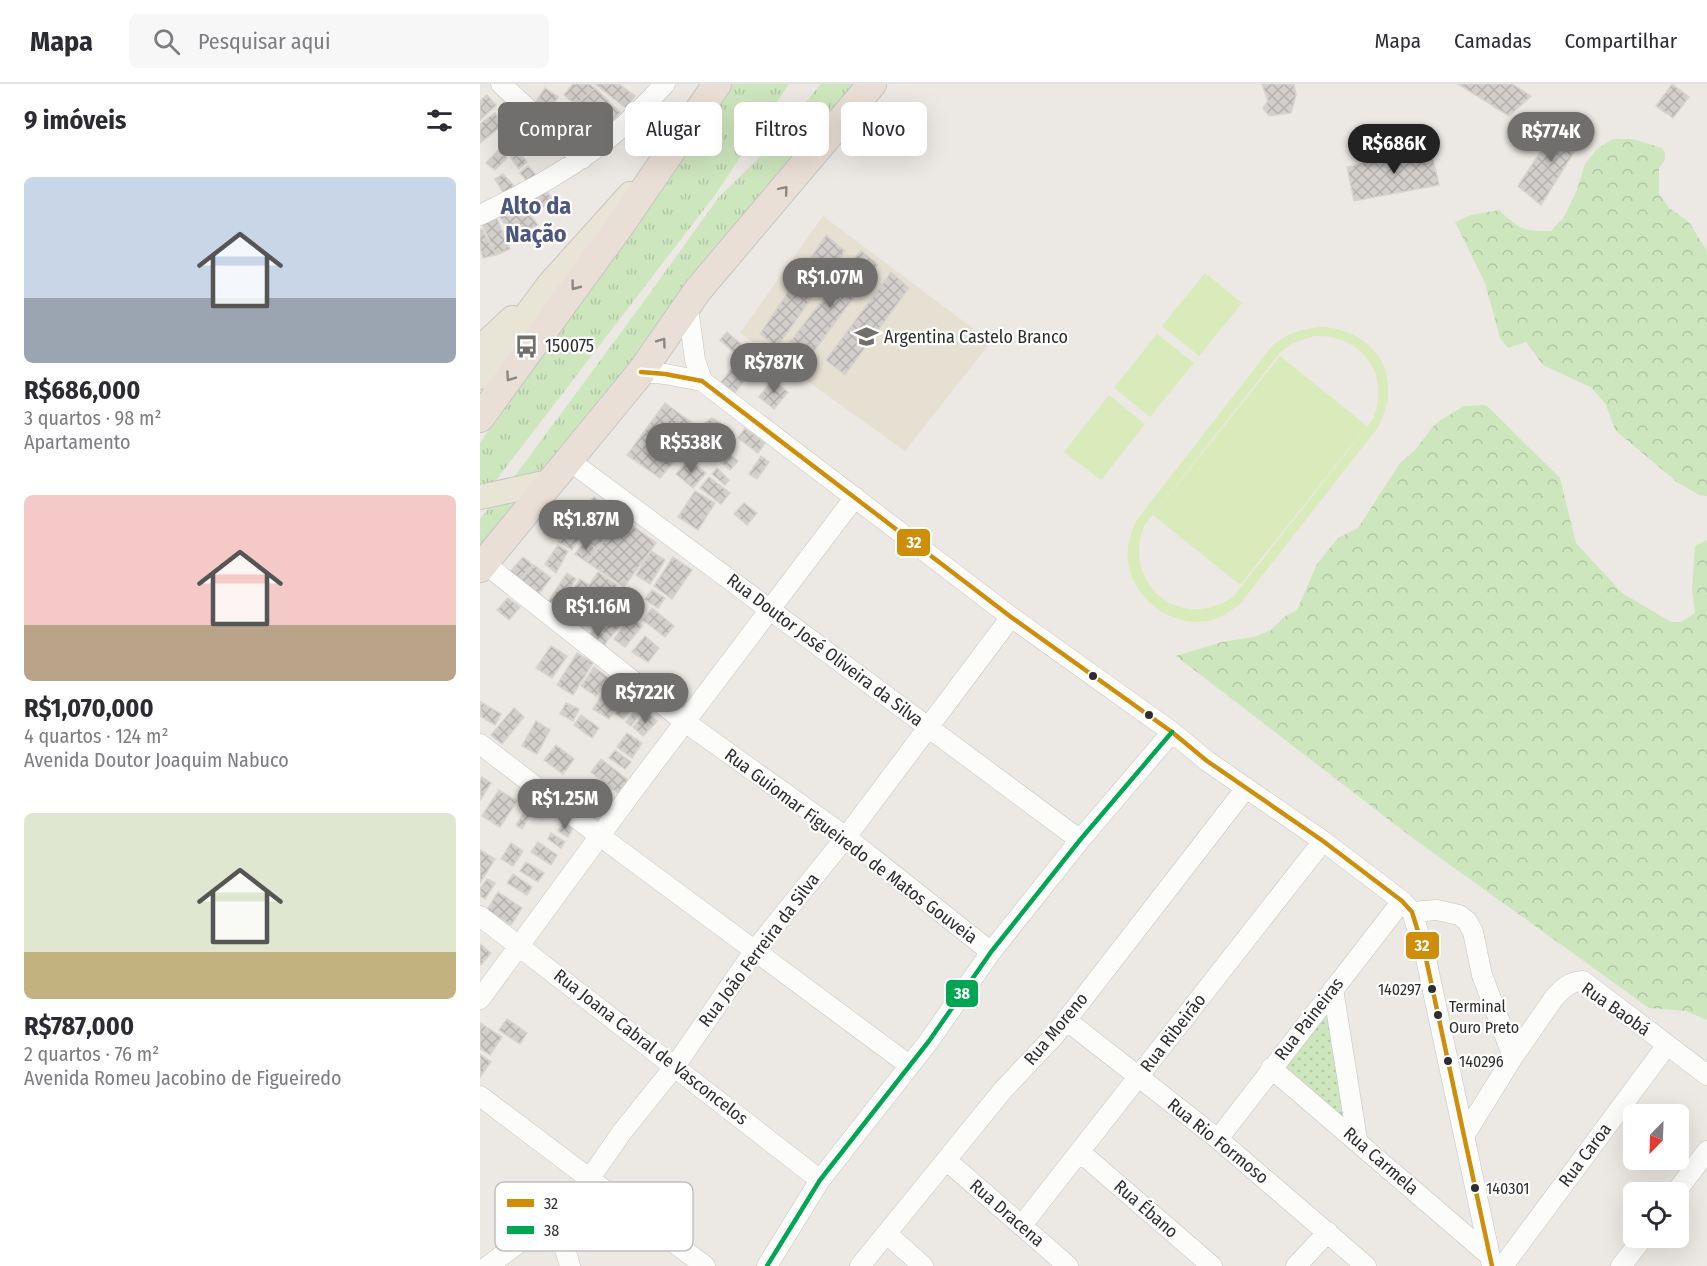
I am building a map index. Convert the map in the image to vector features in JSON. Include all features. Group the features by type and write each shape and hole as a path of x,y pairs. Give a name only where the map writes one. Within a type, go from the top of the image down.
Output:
{"highway":[{"path":"704,102 717,84"},
{"path":"482,565 641,372 698,290 872,84"},
{"path":"480,418 619,227 667,156"}],"main road":[{"path":"480,348 549,284 666,156"},
{"path":"480,377 549,284"},
{"path":"480,497 561,471"}],"street":[{"path":"501,84 582,159"},
{"path":"480,214 582,159 623,126 665,84"},
{"path":"688,307 695,360 702,381"},
{"path":"641,372 702,381 1011,617 1172,732 1207,761 1323,841 1407,907 1425,954 1464,1136 1495,1262"},
{"name":"Rua Doutor José Oliveira da Silva","path":"561,471 770,609 1080,840"},
{"path":"480,999 855,496"},
{"name":"Rua Guiomar Figueiredo de Matos Gouveia","path":"482,565 685,722 846,837 991,952"},
{"name":"Rua João Ferreira da Silva","path":"586,1182 622,1132 675,1066 755,950 846,837 1011,617"},
{"path":"767,1266 820,1180 940,1026 991,952 1080,840 1172,732"},
{"path":"480,744 909,1065"},
{"name":"Rua Moreno","path":"860,1266 1003,1090 1066,1020 1246,788"},
{"name":"Rua Ribeirão","path":"1022,1225 1323,841"},
{"path":"1407,907 1459,915 1467,921 1473,932 1482,975 1513,1058"},
{"name":"Rua Paineiras","path":"1218,1139 1333,989 1407,907"},
{"name":"Rua Joana Cabral de Vasconcelos","path":"480,916 820,1180"},
{"name":"Rua Baobá","path":"1464,1136 1554,998 1576,981 1583,981 1707,1075"},
{"path":"1333,989 1357,1139"},
{"name":"Rua Rio Formoso","path":"1066,1020 1218,1139 1366,1266"},
{"name":"Rua Caroa","path":"1495,1262 1667,1045"},
{"name":"Rua Carmela","path":"1271,1068 1357,1139 1495,1262"},
{"path":"480,1096 595,1182"},
{"path":"1684,1182 1707,1151"},
{"name":"Rua Ébano","path":"1080,1152 1212,1266"},
{"name":"Rua Dracena","path":"946,1160 1068,1266"},
{"path":"1296,1266 1328,1232"},
{"path":"886,1234 923,1266"},
{"path":"1621,1266 1634,1248"},
{"name":"Rua João Ferreira da Silva","path":"488,1266 508,1251"},
{"path":"565,1251 570,1266"},
{"path":"685,1251 705,1266"},
{"path":"480,1261 488,1266"}],"shaded area":[{"name":"Argentina Castelo Branco","path":"823,216 991,342 905,451 740,333"}],"green space":[{"path":"724,84 789,84 777,102 734,102 734,156 741,156 715,195 480,501 480,443 675,156 722,156 722,102 712,102"},
{"path":"821,84 858,84 844,102 841,102 841,105 829,120 829,102 806,102"},
{"path":"1613,139 1633,139 1662,148 1665,160 1659,168 1659,194 1669,208 1689,222 1707,251 1707,496 1699,495 1677,482 1615,430 1606,405 1592,388 1543,365 1526,342 1508,348 1500,338 1485,283 1455,222 1471,215 1499,210 1522,228 1551,231 1564,217 1577,190 1585,164 1597,149"},
{"path":"761,156 801,156 480,559 480,519 514,477 719,197"},
{"path":"1205,273 1242,303 1199,356 1162,326"},
{"path":"1321,327 1348,332 1359,338 1378,355 1388,380 1386,406 1379,426 1240,604 1212,620 1198,622 1170,616 1146,599 1137,588 1131,575 1128,551 1136,521 1273,345 1301,330","holes":["1314,336 1331,337 1359,350 1375,372 1378,402 1373,419 1233,597 1213,607 1194,609 1176,606 1160,597 1148,583 1141,567 1139,547 1144,526 1279,354 1291,344"]},
{"path":"1157,334 1194,363 1150,417 1114,388"},
{"path":"1280,356 1367,426 1240,585 1153,515"},
{"path":"1109,395 1145,424 1101,480 1064,452"},
{"path":"1486,405 1560,478 1576,543 1622,593 1671,622 1681,622 1695,613 1692,589 1695,546 1707,540 1707,1020 1686,1011 1649,1008 1414,839 1176,656 1222,642 1254,637 1271,630 1284,617 1297,610 1317,564 1338,538 1358,528 1400,463 1415,450 1436,423 1464,406"},
{"path":"1328,1009 1345,1121 1282,1064"}],"building":[{"path":"573,84 589,84 595,88 579,102 572,102 564,95"},
{"path":"595,84 619,84 635,96 630,102 625,102 625,107"},
{"path":"1262,84 1294,84 1296,95 1291,113 1269,116 1263,108 1268,101"},
{"path":"1458,84 1512,84 1531,96 1509,116"},
{"path":"1672,84 1689,97 1673,118 1656,106"},
{"path":"545,88 558,97 555,102 536,102"},
{"path":"595,88 610,102 579,102"},
{"path":"487,95 496,105 480,120 480,101"},
{"path":"613,105 620,112 613,120"},
{"path":"495,113 498,117 498,129 480,143 480,124"},
{"path":"1561,120 1583,138 1541,205 1518,186"},
{"path":"1430,146 1439,185 1354,201 1347,167"},
{"path":"498,150 498,156 507,156 495,170 486,163"},
{"path":"509,156 522,156 527,162 519,169"},
{"path":"528,166 537,176 530,184 520,173"},
{"path":"503,174 516,188 505,196 495,179"},
{"path":"545,189 553,200 534,213 524,201"},
{"path":"520,202 538,225 514,237 499,216"},
{"path":"497,219 510,249 496,255 482,224"},
{"path":"482,229 496,255 483,258 480,247 480,230"},
{"path":"826,235 845,251 777,347 760,334"},
{"path":"861,250 878,265 802,367 783,351"},
{"path":"891,272 909,288 845,375 826,360"},
{"path":"727,332 760,361 752,369 720,340"},
{"path":"736,363 750,373 735,393 721,382"},
{"path":"773,380 788,392 774,409 759,397"},
{"path":"665,403 698,427 712,418 720,423 704,447 692,440 660,478 627,455"},
{"path":"745,428 765,443 758,453 738,438"},
{"path":"724,450 738,461 730,470 717,459"},
{"path":"761,456 769,462 757,479 749,474"},
{"path":"689,459 706,473 693,488 676,474"},
{"path":"717,468 729,480 725,485 712,474"},
{"path":"709,477 730,493 721,504 700,488"},
{"path":"695,491 715,503 698,530 678,517"},
{"path":"594,497 656,543 624,587 587,562 607,537 578,514"},
{"path":"744,503 757,513 747,525 734,514"},
{"path":"577,516 588,524 572,550 558,542"},
{"path":"594,529 605,538 597,549 586,540"},
{"path":"586,540 596,549 587,562 575,554"},
{"path":"558,545 568,551 556,573 545,564"},
{"path":"651,551 665,560 650,584 636,575"},
{"path":"523,557 533,565 519,581 509,573"},
{"path":"673,557 692,570 672,599 654,586"},
{"path":"534,565 551,578 538,595 519,581"},
{"path":"598,572 617,585 592,620 574,608"},
{"path":"567,573 576,579 557,607 548,602"},
{"path":"580,579 589,585 574,608 565,602"},
{"path":"628,589 639,598 632,608 620,599"},
{"path":"652,590 665,598 658,608 645,599"},
{"path":"508,598 520,607 509,620 497,610"},
{"path":"615,603 629,613 611,637 596,629"},
{"path":"652,608 674,626 665,637 643,620"},
{"path":"631,617 642,626 625,647 614,639"},
{"path":"595,628 609,638 602,649 587,638"},
{"path":"645,636 659,648 648,662 632,652"},
{"path":"551,646 567,656 552,678 536,668"},
{"path":"577,653 593,663 573,695 557,685"},
{"path":"594,667 609,678 596,696 581,686"},
{"path":"611,681 627,691 609,719 593,709"},
{"path":"630,694 638,701 623,719 615,713"},
{"path":"481,702 501,714 495,725 480,716"},
{"path":"566,703 579,709 573,721 560,714"},
{"path":"514,708 524,717 502,744 491,735"},
{"path":"636,709 641,713 631,726 626,722"},
{"path":"647,712 657,721 643,736 633,727"},
{"path":"581,715 599,728 592,738 574,725"},
{"path":"536,721 550,730 537,754 522,746"},
{"path":"627,733 642,743 632,758 617,747"},
{"path":"556,745 574,759 563,774 544,760"},
{"path":"615,750 631,762 625,769 609,758"},
{"path":"601,759 628,780 618,793 591,772"},
{"path":"482,777 491,783 481,799 480,781"},
{"path":"596,781 608,790 600,801 588,791"},
{"path":"499,790 517,801 500,827 482,816"},
{"path":"526,794 538,802 534,808 522,801"},
{"path":"525,811 531,814 522,829 516,825"},
{"path":"563,823 572,829 568,837 558,831"},
{"path":"551,833 565,842 561,848 548,839"},
{"path":"538,842 557,855 551,865 531,852"},
{"path":"511,843 523,851 513,866 501,859"},
{"path":"480,850 495,859 480,883"},
{"path":"526,862 544,873 538,882 520,871"},
{"path":"513,874 532,887 527,895 507,883"},
{"path":"487,879 495,883 485,899 480,896 480,889"},
{"path":"498,892 522,908 511,925 487,910"},
{"path":"480,944 491,953 481,965 480,964"},
{"path":"507,1019 527,1033 520,1044 499,1030"},
{"path":"480,1023 502,1037 490,1055 480,1049"},
{"path":"480,1054 491,1062 480,1077"}],"transit line":[{"name":"32","path":"641,372 702,381 1011,617 1172,732 1207,761 1323,841 1402,901 1412,912 1425,954 1492,1266"},
{"name":"38","path":"767,1266 820,1180 929,1041 991,952 1080,840 1172,732"}],"place":[{"name":"Argentina Castelo Branco","path":"866,337"},
{"name":"150075","path":"527,346"},
{"name":"140297","path":"1432,989"},
{"name":"Terminal Ouro Preto","path":"1438,1015"},
{"name":"140296","path":"1448,1061"},
{"name":"140301","path":"1475,1188"}],"district":[{"name":"Alto da Nação","path":"536,220"}]}
